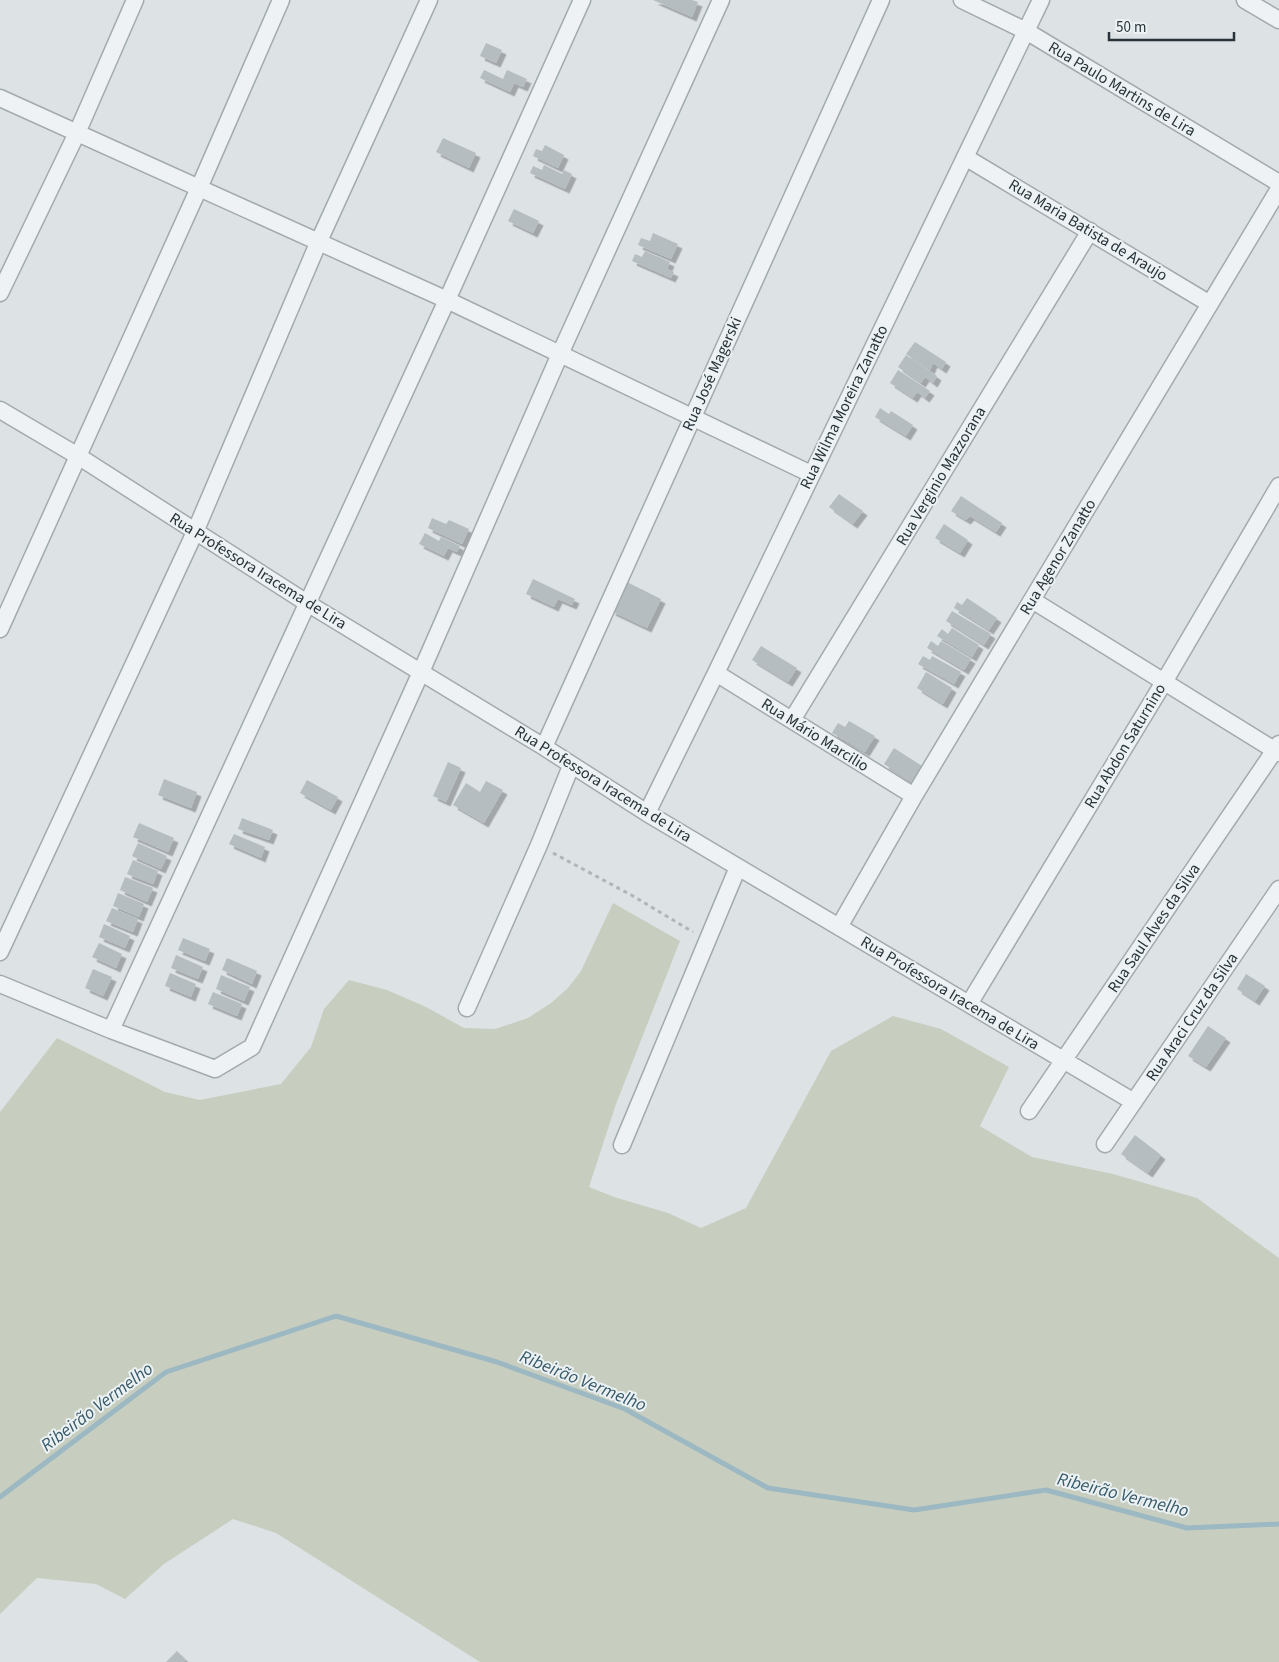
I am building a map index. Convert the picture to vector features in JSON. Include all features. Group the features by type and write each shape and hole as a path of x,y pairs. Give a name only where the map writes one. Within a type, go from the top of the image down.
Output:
{"street":[{"path":"0,293 77,133 135,0"},
{"path":"0,629 199,188 281,0"},
{"path":"0,952 195,532 319,242 429,0"},
{"path":"111,1030 447,300 582,0"},
{"path":"0,984 111,1030 214,1069 252,1047 421,672 560,354 721,0"},
{"name":"Rua José Magerski","path":"544,747 881,0"},
{"name":"Rua Paulo Martins de Lira","path":"962,0 1026,31 1279,183"},
{"name":"Rua Wilma Moreira Zanatto","path":"647,813 1041,0"},
{"path":"1245,0 1279,20"},
{"path":"0,98 447,300 811,474"},
{"name":"Rua Maria Batista de Araujo","path":"965,157 1210,304"},
{"name":"Rua Agenor Zanatto","path":"839,927 914,796 1279,189"},
{"name":"Rua Verginio Mazzorana","path":"792,720 1090,231"},
{"name":"Rua Professora Iracema de Lira","path":"0,410 78,456 307,603 544,747 647,813 1134,1102"},
{"name":"Rua Abdon Saturnino","path":"969,1004 1164,682 1279,486"},
{"path":"1032,600 1164,682 1278,749"},
{"name":"Rua Mário Marcilio","path":"716,673 914,796"},
{"name":"Rua Saul Alves da Silva","path":"1029,1111 1278,749"},
{"path":"467,1008 539,845 571,766"},
{"path":"622,1144 738,867"},
{"name":"Rua Araci Cruz da Silva","path":"1105,1144 1279,889"}],"path":[{"path":"539,845 633,896 707,940"}],"green space":[{"path":"613,903 680,941 616,1104 589,1187 614,1197 668,1213 701,1228 746,1208 831,1051 893,1016 941,1029 1009,1067 980,1126 1032,1157 1113,1174 1197,1198 1279,1258 1279,1662 480,1662 276,1533 233,1519 164,1564 125,1599 96,1584 37,1578 0,1614 0,1112 57,1038 165,1092 200,1100 281,1084 311,1047 324,1009 349,980 387,990 426,1007 464,1028 495,1029 528,1018 551,1003 568,988 581,971"}],"building":[{"path":"653,0 692,0 698,2 692,17"},
{"path":"486,43 502,50 496,63 480,56"},
{"path":"484,70 503,79 507,70 527,79 523,87 514,83 510,92 480,78"},
{"path":"443,138 476,153 469,168 436,152"},
{"path":"545,145 564,155 558,168 533,156 536,149 542,151"},
{"path":"544,165 562,174 564,170 572,174 565,189 530,173 533,166 542,170"},
{"path":"514,209 539,221 533,233 508,221"},
{"path":"653,233 678,244 671,259 638,245 641,238 650,241"},
{"path":"645,251 670,262 667,269 674,272 671,278 632,261 635,254 642,257"},
{"path":"915,342 946,362 942,369 933,363 930,370 906,354"},
{"path":"906,355 937,376 933,383 925,377 921,383 898,367"},
{"path":"898,370 930,391 925,398 917,392 913,398 890,383"},
{"path":"880,408 889,414 891,411 913,425 906,436 875,417"},
{"path":"839,494 863,511 853,524 829,507"},
{"path":"961,496 1002,523 996,532 970,516 966,520 951,511"},
{"path":"432,518 446,524 449,520 469,529 462,544 428,528"},
{"path":"944,524 968,540 960,553 935,538"},
{"path":"425,533 439,541 441,537 460,546 457,552 448,548 444,556 419,544"},
{"path":"533,579 575,599 572,605 558,599 554,607 526,594"},
{"path":"625,581 661,599 647,628 611,611"},
{"path":"967,598 997,618 989,630 954,608 957,602 962,605"},
{"path":"952,611 991,634 984,645 946,621"},
{"path":"952,628 979,645 972,657 937,636 942,629 948,634"},
{"path":"931,641 938,646 941,641 971,659 964,670 927,648"},
{"path":"761,646 797,668 788,682 752,660"},
{"path":"923,656 930,660 932,656 961,672 954,684 918,664"},
{"path":"926,672 952,688 943,704 917,688"},
{"path":"849,721 875,736 865,752 832,733 838,723 845,727"},
{"path":"894,748 922,766 912,782 884,764"},
{"path":"448,762 461,768 446,802 433,796"},
{"path":"164,779 197,792 191,808 158,795"},
{"path":"307,780 338,797 331,810 300,793"},
{"path":"486,781 503,790 484,823 453,805 466,783 480,792"},
{"path":"242,818 273,830 269,840 238,829"},
{"path":"139,823 174,838 168,852 133,837"},
{"path":"234,834 265,847 261,858 229,844"},
{"path":"138,843 167,856 161,869 132,856"},
{"path":"133,860 158,871 153,884 127,874"},
{"path":"125,877 153,888 147,902 120,890"},
{"path":"118,893 144,904 139,917 113,906"},
{"path":"112,908 138,919 133,932 106,921"},
{"path":"104,924 130,936 125,948 99,937"},
{"path":"183,938 210,949 205,961 178,950"},
{"path":"99,943 122,954 116,968 92,957"},
{"path":"176,955 203,967 198,979 171,968"},
{"path":"227,958 257,971 252,984 222,970"},
{"path":"93,969 112,977 103,996 85,988"},
{"path":"170,973 196,984 191,997 165,986"},
{"path":"1246,974 1265,986 1255,1001 1237,989"},
{"path":"221,975 250,987 244,1001 216,989"},
{"path":"213,992 242,1004 237,1016 208,1004"},
{"path":"1208,1026 1226,1038 1206,1067 1188,1056"},
{"path":"1135,1135 1161,1155 1148,1173 1121,1154"},
{"path":"177,1651 186,1660 183,1662 166,1662"}],"waterway":[{"name":"Ribeirão Vermelho","path":"0,1497 166,1372 336,1316 497,1362 625,1409 768,1488 914,1510 1046,1490 1187,1528 1279,1524"}]}
